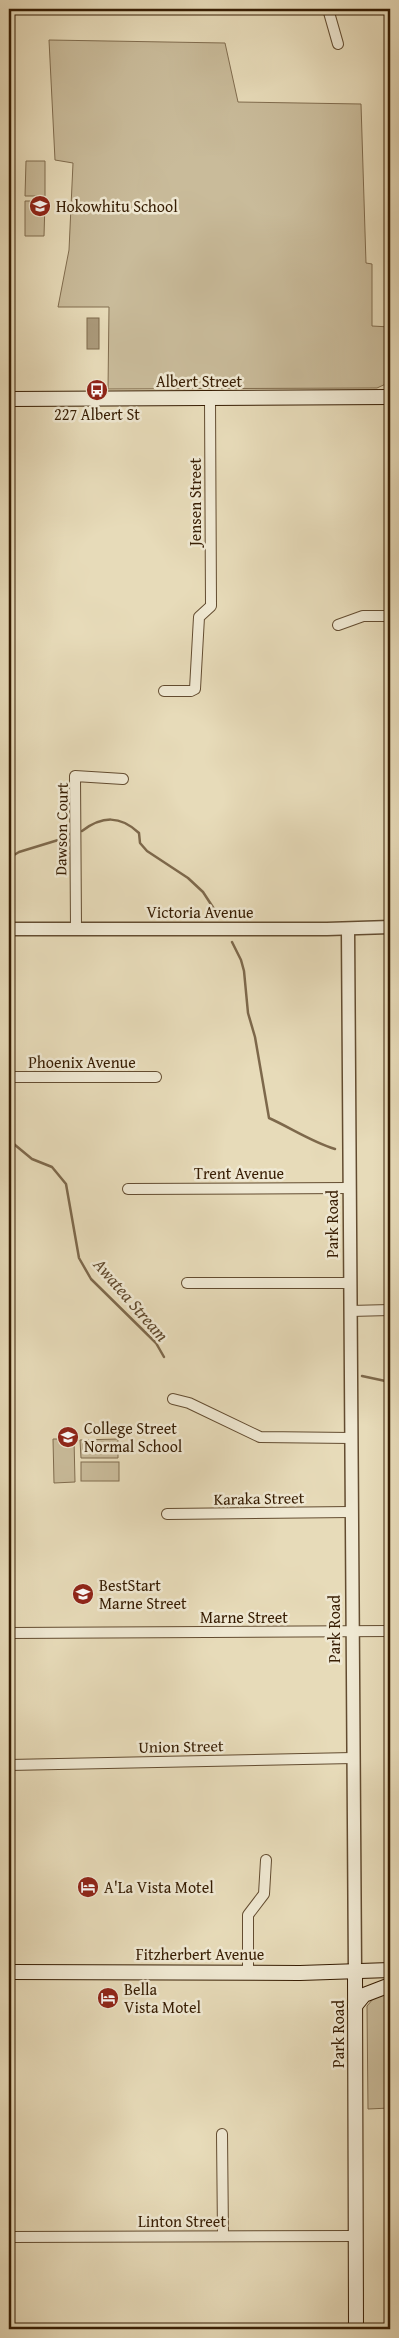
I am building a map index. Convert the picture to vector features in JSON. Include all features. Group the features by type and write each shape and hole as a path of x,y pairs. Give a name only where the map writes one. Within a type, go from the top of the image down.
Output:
{"main road":[{"name":"Albert Street","path":"9,399 390,397"},
{"name":"Fitzherbert Avenue","path":"9,1972 355,1972 390,1970"},
{"name":"Park Road","path":"355,1972 356,2329"},
{"path":"355,2006 364,1995 390,1985"}],"street":[{"path":"328,9 338,44"},
{"name":"Jensen Street","path":"164,691 191,691 195,689 199,617 211,606 210,398"},
{"path":"338,625 364,616 390,616"},
{"name":"Dawson Court","path":"76,929 75,776 123,779"},
{"name":"Victoria Avenue","path":"9,929 348,929 390,927"},
{"name":"Park Road","path":"348,929 355,1972"},
{"name":"Phoenix Avenue","path":"9,1078 156,1077"},
{"name":"Trent Avenue","path":"128,1189 350,1188"},
{"path":"187,1283 349,1284"},
{"path":"350,1310 390,1310"},
{"path":"173,1399 189,1403 260,1437 351,1438"},
{"name":"Karaka Street","path":"167,1514 351,1512"},
{"name":"Marne Street","path":"9,1633 390,1631"},
{"name":"Union Street","path":"9,1765 353,1758"},
{"path":"248,1972 248,1915 264,1894 266,1860"},
{"path":"222,2134 223,2236"},
{"name":"Linton Street","path":"9,2237 356,2236"}],"shaded area":[{"path":"49,40 225,43 238,102 361,104 366,263 372,264 372,326 390,327 390,382 377,388 108,389 109,307 58,307 69,250 73,163 55,160"},
{"path":"26,161 45,161 45,196 25,196"},
{"path":"25,201 45,201 44,236 25,236"},
{"path":"87,318 99,318 99,349 87,349"},
{"path":"53,1439 74,1439 75,1482 54,1483"},
{"path":"118,1439 118,1458 81,1458 80,1440"},
{"path":"81,1462 119,1462 119,1481 81,1481"},
{"path":"390,1991 390,2108 368,2109 367,2006 373,1999"}],"waterway":[{"path":"82,831 104,820 118,821 132,827 139,833 140,843 147,851 188,878 203,892 218,915"},
{"name":"Awatea Stream","path":"9,858 19,852 68,837"},
{"name":"Awatea Stream","path":"232,942 244,971 248,1013 255,1037 269,1118 310,1139 335,1149"},
{"name":"Awatea Stream","path":"9,1140 32,1159 52,1167 66,1184 79,1258 91,1279 156,1343 164,1357"},
{"name":"Awatea Stream","path":"362,1376 390,1382"}],"place":[{"name":"Hokowhitu School","path":"40,206"},
{"name":"227 Albert St","path":"97,390"},
{"name":"College Street Normal School","path":"68,1437"},
{"name":"BestStart Marne Street","path":"83,1594"},
{"name":"A'La Vista Motel","path":"88,1887"},
{"name":"Bella Vista Motel","path":"108,1998"}]}
